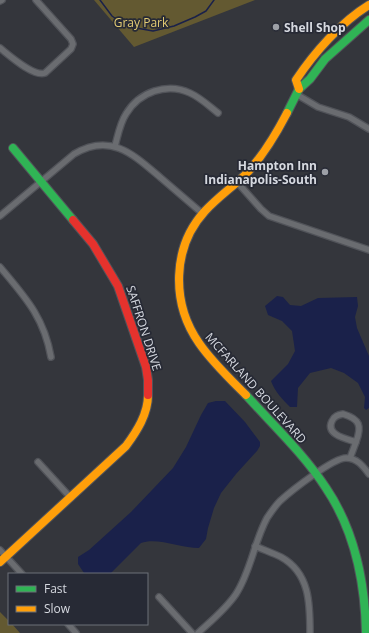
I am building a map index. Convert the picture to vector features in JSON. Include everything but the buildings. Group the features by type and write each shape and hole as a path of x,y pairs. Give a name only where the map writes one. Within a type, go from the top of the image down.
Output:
{"street":[{"path":"0,48 30,70 38,74 44,73 48,70 71,49 73,44 71,39 36,0"},
{"name":"MCFARLAND BOULEVARD","path":"297,91 296,80 315,54 326,41 367,4"},
{"name":"MCFARLAND BOULEVARD","path":"366,633 364,597 356,554 339,509 316,474 194,335 182,309 179,294 178,274 188,236 203,214 251,169 266,151 297,91 306,85 326,58 369,20"},
{"path":"115,146 122,122 129,109 142,96 156,90 174,89 189,92 218,113"},
{"path":"297,91 318,107 348,117 369,129"},
{"path":"0,216 70,157 81,150 96,145 115,146 124,149 136,157 203,214"},
{"name":"SAFFRON DRIVE","path":"3,559 123,450 134,436 140,425 146,408 148,390 146,367 123,301 110,270 87,236 13,148"},
{"path":"237,182 269,216 369,250"},
{"path":"0,267 24,296 38,318 47,339 51,357"},
{"path":"350,458 360,432 358,422 346,414 336,416 331,424 333,432 340,437 356,442"},
{"path":"198,633 223,610 236,594 264,523 272,510 285,497 335,460 350,458 360,463 369,474"},
{"path":"38,462 70,498"},
{"path":"256,546 285,559 299,574 306,588 309,600 310,633"},
{"path":"0,550 3,559 21,573"},
{"path":"159,597 192,633"},
{"path":"69,625 76,633"}],"green space":[{"name":"Gray Park","path":"94,0 255,0 134,47"},
{"path":"0,612 8,620 8,625 13,625 20,633 0,633"}],"water":[{"path":"277,296 283,297 290,305 301,306 318,298 357,297 358,306 355,317 357,328 369,356 369,408 366,410 364,408 365,397 358,383 344,373 331,368 310,373 298,388 297,407 290,407 279,396 271,381 288,364 295,351 292,331 282,321 268,315 265,306"},
{"path":"225,401 245,422 260,442 260,446 221,493 214,508 206,539 199,548 147,541 141,543 111,573 84,573 78,564 78,557 89,550 131,512 173,468 186,447 208,403"}],"waterway":[{"path":"100,0 112,16 119,21 131,27 153,31 174,26 195,17 206,11 214,0"}],"traffic: fast":[{"path":"287,113 299,89 310,79 325,59 369,20"},
{"path":"13,148 73,220"},
{"path":"246,395 308,463 336,504 351,539 361,576 366,633"}],"traffic: slow":[{"path":"299,89 296,80 311,59 338,29 369,5"},
{"path":"246,395 210,357 199,343 190,327 183,311 180,293 179,276 181,258 186,241 194,225 205,211 244,176 257,162 287,113"},
{"path":"0,562 126,446 144,416 148,402 148,395"}],"traffic: jam":[{"path":"73,220 93,244 118,286 146,367 148,395"}],"place":[{"name":"Shell Shop","path":"276,27"},
{"name":"Hampton Inn Indianapolis-South","path":"325,172"}]}
